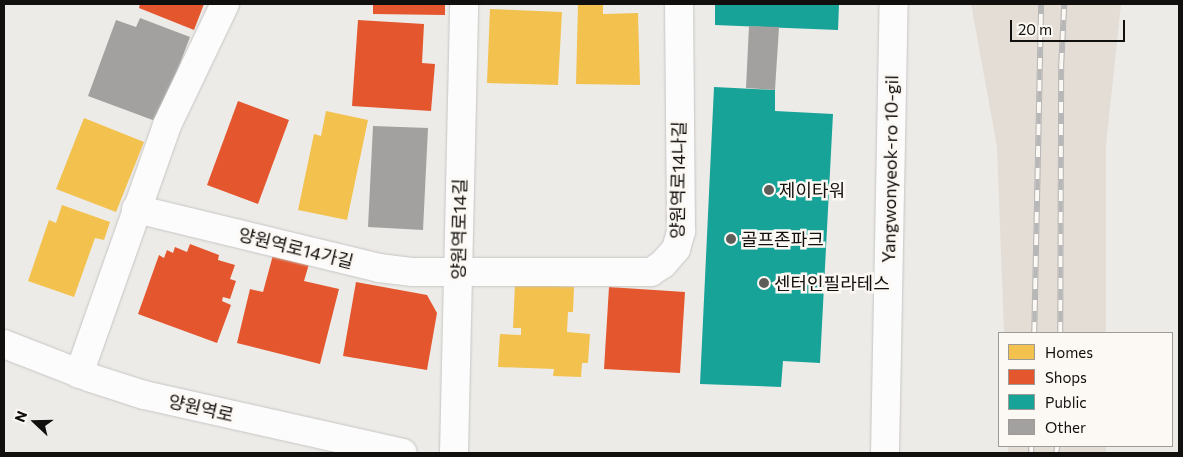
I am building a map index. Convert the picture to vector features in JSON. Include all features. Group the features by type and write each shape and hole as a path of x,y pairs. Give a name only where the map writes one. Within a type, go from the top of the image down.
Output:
{"street":[{"path":"79,374 167,125 225,4"},
{"name":"양원역로14길","path":"454,453 464,4"},
{"name":"양원역로14나길","path":"458,272 567,274 651,272 663,264 676,249 680,232 679,4"},
{"name":"Yangwonyeok-ro 10-gil","path":"885,453 894,4"},
{"name":"양원역로14가길","path":"136,209 379,268 413,272 458,272"},
{"name":"양원역로","path":"4,344 79,374 144,395 403,453"}],"shaded area":[{"path":"971,4 1121,4 1106,145 1106,332 1004,332 997,147"},
{"path":"1008,447 1106,447 1106,453 1008,453"}],"building: Homes":[{"path":"578,4 603,4 603,14 638,13 640,85 576,84"},
{"path":"490,9 562,12 558,85 487,83"},
{"path":"326,111 368,120 347,220 298,210 314,134 321,136"},
{"path":"84,118 144,142 116,212 56,189"},
{"path":"62,205 110,222 104,240 95,238 74,297 28,281 49,220 56,223"},
{"path":"515,284 574,287 573,312 568,312 567,332 590,334 588,363 582,363 581,377 553,376 554,369 498,367 500,334 521,335 521,328 513,328"}],"building: Shops":[{"path":"140,4 204,4 194,30 139,8"},
{"path":"373,4 445,4 445,15 373,14"},
{"path":"358,20 424,24 422,63 435,64 431,111 352,106"},
{"path":"238,101 289,120 258,204 207,185"},
{"path":"190,244 219,255 218,260 235,265 230,279 236,281 230,299 223,297 222,301 231,305 217,343 138,314 159,255 164,258 167,250 173,253 175,247 187,252"},
{"path":"273,255 309,264 304,281 339,289 320,364 237,343 250,289 263,292"},
{"path":"356,282 427,295 437,313 427,370 343,356"},
{"path":"609,287 685,292 680,373 604,369"}],"building: Public":[{"path":"715,4 839,4 838,30 715,25"},
{"name":"제이타워","path":"714,87 775,90 775,111 833,114 820,363 783,361 781,387 700,384"}],"building: Other":[{"path":"140,18 190,37 158,122 88,96 116,20 136,27"},
{"path":"749,26 779,27 775,90 746,88"},
{"path":"373,126 428,128 423,230 368,227"}],"railway":[{"path":"1034,332 1041,4"},
{"path":"1060,332 1061,64 1064,4"},
{"path":"1031,447 1031,453"},
{"path":"1056,453 1057,447"}],"place":[{"name":"제이타워","path":"769,190"},
{"name":"골프존파크","path":"731,239"},
{"name":"센터인필라테스","path":"764,283"}]}
